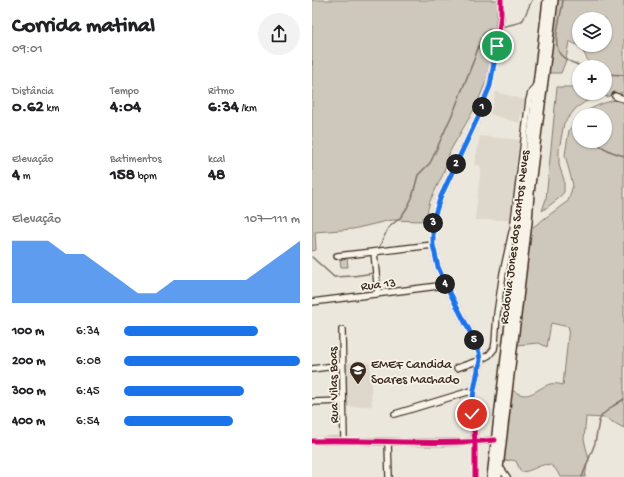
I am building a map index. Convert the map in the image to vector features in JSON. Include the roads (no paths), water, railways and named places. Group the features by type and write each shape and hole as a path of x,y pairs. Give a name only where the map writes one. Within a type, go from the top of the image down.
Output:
{"main road":[{"name":"Rodovia Jones dos Santos Neves","path":"498,477 495,440 547,0"},
{"name":"Rodovia Jones dos Santos Neves","path":"491,477 496,466 528,222 530,193 554,0"}],"street":[{"path":"475,477 475,432 472,406 480,360 478,350 438,267 433,245 433,220 448,180 479,115 490,86 499,32 501,0"},
{"path":"457,368 480,360 489,355 494,348 497,314 503,273 512,232 529,100 531,93 538,82"},
{"path":"615,96 624,99"},
{"path":"512,232 521,222"},
{"path":"337,256 433,245"},
{"path":"374,252 378,294"},
{"name":"Rua 13","path":"312,302 446,285"},
{"name":"Rua Vilas Boas","path":"342,330 344,441"},
{"path":"312,369 342,365"},
{"path":"395,414 474,390"},
{"path":"312,402 343,402"},
{"path":"312,441 475,442 495,440"},
{"path":"388,442 388,477"},
{"path":"496,466 505,473 507,477"}],"waterway":[{"path":"501,27 518,23 523,20 532,0"},
{"path":"563,0 557,30 557,46 563,57 572,63"},
{"path":"378,250 388,228 400,218 407,208 412,198 418,175 430,163 433,157 455,108 483,34 488,30 498,28"},
{"path":"612,74 624,75"},
{"path":"604,148 624,156"},
{"path":"312,257 334,277 374,273"},
{"path":"582,477 595,443 599,421 602,415 624,399"}],"place":[{"name":"EMEF Candida Soares Machado","path":"358,385"}]}
